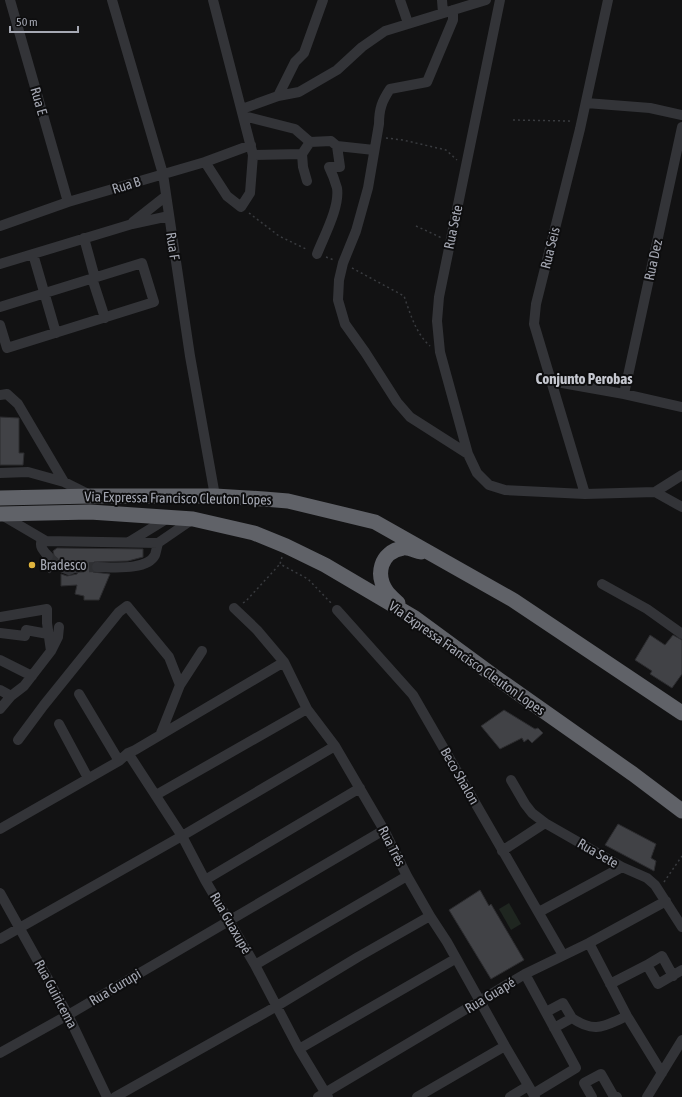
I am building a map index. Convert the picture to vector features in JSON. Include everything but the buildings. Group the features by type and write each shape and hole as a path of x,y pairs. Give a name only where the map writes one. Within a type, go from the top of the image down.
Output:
{"highway":[{"name":"Via Expressa Francisco Cleuton Lopes","path":"0,498 215,496 288,501 375,522 513,600 682,713"},
{"name":"Via Expressa Francisco Cleuton Lopes","path":"0,514 90,512 169,517 194,519 254,532 325,565 415,618 681,810"},
{"path":"415,618 387,593 383,584 380,569 384,560 390,553 404,548 434,555"}],"street":[{"name":"Rua E","path":"10,0 68,202"},
{"name":"Rua F","path":"112,0 163,174 190,356 215,496"},
{"path":"205,162 227,196 241,207 250,193 252,150 213,0"},
{"path":"278,96 295,62 304,53 323,0"},
{"path":"400,0 408,23"},
{"path":"442,0 453,20 427,82 390,89 382,101 368,188 356,231 343,263 338,300 345,324 397,402 410,417 468,454"},
{"path":"243,113 278,96 299,92 337,70 362,47 385,31 486,0"},
{"name":"Rua Sete","path":"500,0 439,297 437,322 440,352 468,454 477,473 489,486 505,490 585,494 655,492"},
{"name":"Rua Seis","path":"585,494 534,324 536,304 580,129 608,0"},
{"path":"586,103 650,108 682,115"},
{"path":"243,113 295,129 310,142 331,141 337,146 374,150"},
{"name":"Rua Dez","path":"624,394 682,127"},
{"path":"307,181 303,166 302,154 310,142"},
{"path":"317,254 333,213 337,196 336,187 329,167 340,167 337,146"},
{"name":"Rua B","path":"0,226 68,202 205,162 252,150 302,154"},
{"path":"132,224 166,196"},
{"path":"0,264 132,224 169,216"},
{"path":"84,238 105,318"},
{"path":"33,254 56,333"},
{"path":"0,307 142,263 154,302 7,348 0,325"},
{"path":"551,380 682,407"},
{"path":"0,395 7,394 18,404 64,482"},
{"path":"0,473 28,472 64,482 92,496"},
{"path":"682,475 655,492 682,507"},
{"path":"0,514 46,541 158,543 194,519"},
{"path":"130,542 169,517"},
{"path":"42,539 40,544 41,547 48,556"},
{"path":"98,567 128,568 141,565 152,560 158,543"},
{"path":"59,566 69,570 74,568"},
{"path":"602,584 647,609 682,634"},
{"path":"18,740 44,705 119,612 127,606 169,657 180,685"},
{"name":"Rua Três","path":"234,608 257,630 284,662 307,710 335,746 360,788 430,916 447,942 455,959 532,1092"},
{"path":"0,617 47,609 48,634 51,651"},
{"name":"Beco Shalon","path":"337,610 413,695 563,955"},
{"path":"0,709 11,696 24,686 51,651 58,637 59,628"},
{"path":"0,633 25,636 26,630 48,634"},
{"path":"161,733 180,685 202,651"},
{"path":"0,660 32,676"},
{"path":"0,829 119,761 128,753 161,733 284,662"},
{"path":"0,690 11,696"},
{"path":"79,694 119,761"},
{"path":"156,795 307,710"},
{"path":"59,724 88,778"},
{"path":"0,939 182,836 335,746"},
{"name":"Rua Guaxupé","path":"128,753 182,836 205,880 255,965 323,1096"},
{"name":"Rua Sete","path":"512,780 525,804 532,813 545,823 622,867 647,878 655,885 682,926"},
{"path":"205,880 360,788"},
{"path":"502,851 545,823"},
{"name":"Rua Gurupi","path":"0,1053 68,1015 384,830"},
{"path":"539,912 622,867"},
{"path":"255,965 408,876"},
{"name":"Rua Guiricema","path":"0,893 21,928 68,1015 107,1097"},
{"name":"Rua Guapé","path":"323,1096 525,974 589,943 666,901"},
{"path":"115,1097 276,1006 430,916"},
{"path":"589,943 627,1016 662,1073"},
{"path":"610,984 662,956 672,976"},
{"path":"299,1048 455,959"},
{"path":"647,965 658,984 682,970"},
{"path":"525,974 592,1097"},
{"path":"546,1012 563,1003 572,1018 589,1028 599,1028 627,1016"},
{"path":"554,1028 572,1018"},
{"path":"647,1097 682,1040"},
{"path":"417,1097 505,1046"},
{"path":"510,1097 532,1092 576,1068"},
{"path":"584,1083 601,1074 613,1096"}],"path":[{"path":"513,120 569,121 580,129"},
{"path":"376,138 403,140 446,150 466,167"},
{"path":"416,226 450,242"},
{"path":"234,608 246,601 280,564 286,546"},
{"path":"280,564 308,579 337,610"},
{"path":"667,886 664,882 682,856"}],"shaded area":[{"path":"509,903 521,924 511,930 499,909"}],"tunnel":[{"path":"48,556 59,566"},
{"path":"74,568 97,567"}],"place":[{"name":"Bradesco","path":"32,565"}],"district":[{"name":"Conjunto Perobas","path":"584,379"}]}
